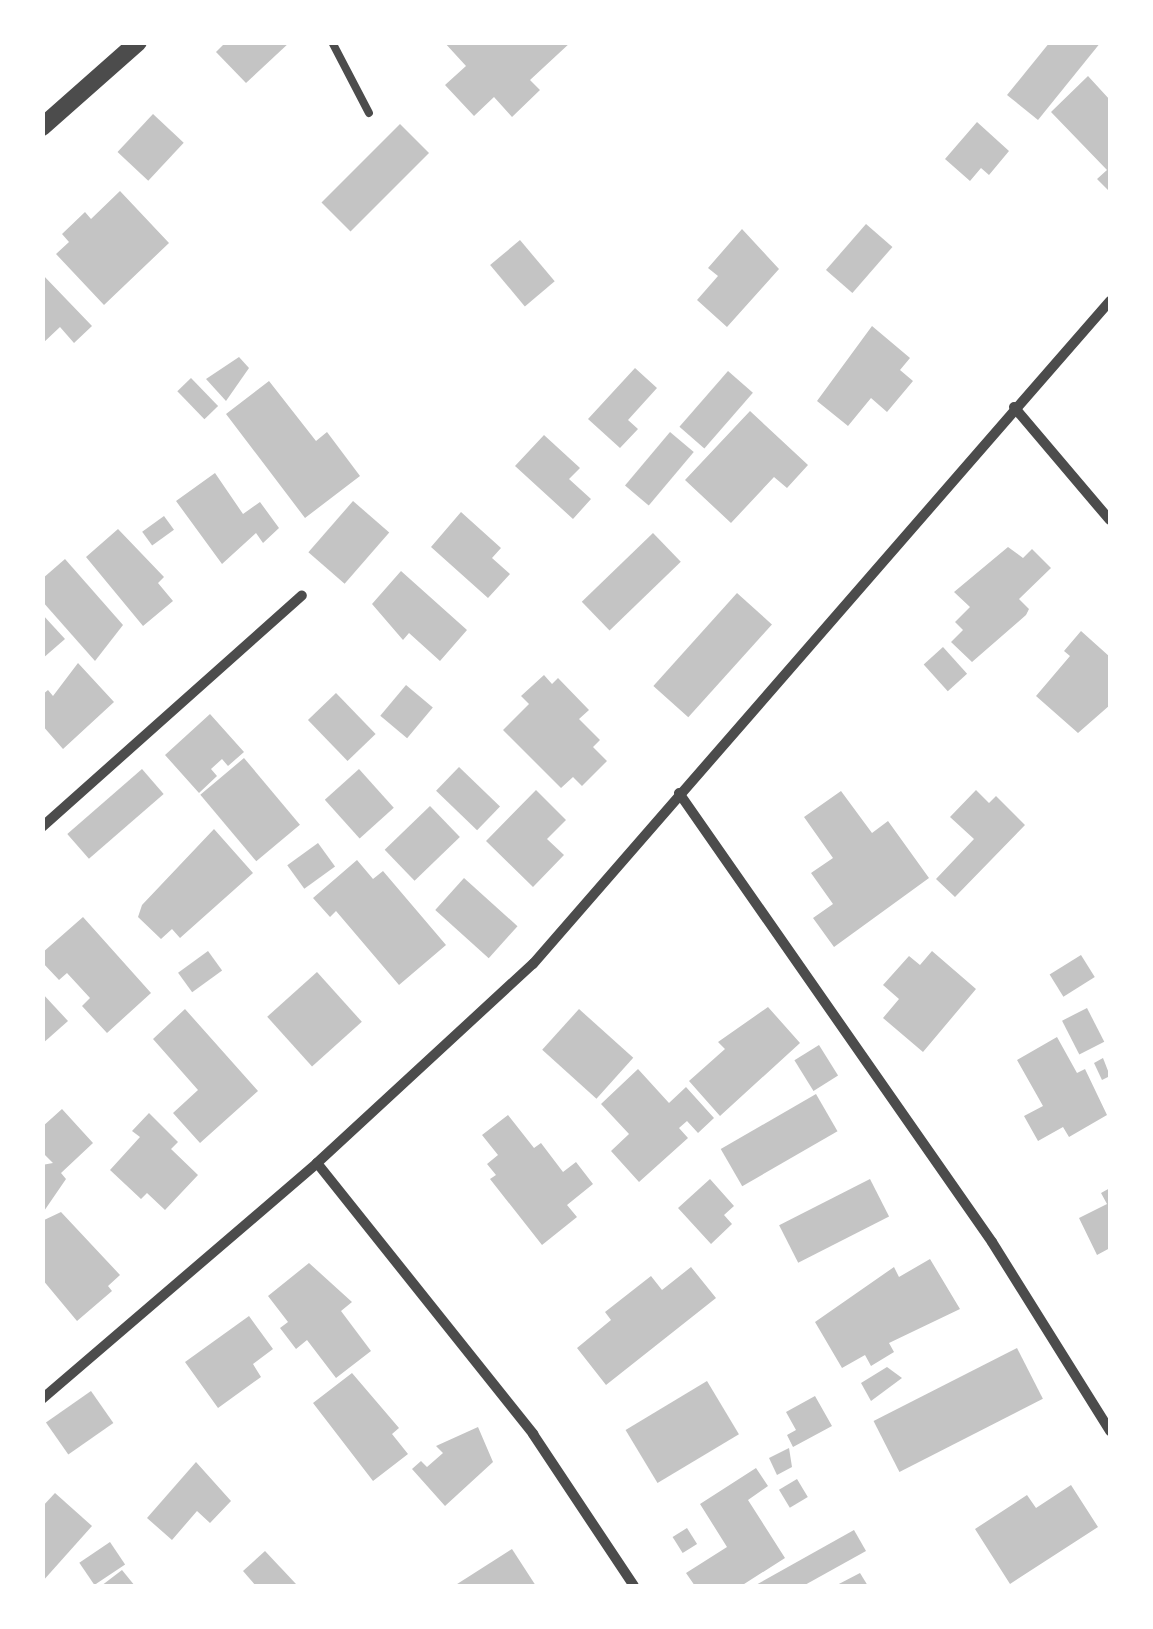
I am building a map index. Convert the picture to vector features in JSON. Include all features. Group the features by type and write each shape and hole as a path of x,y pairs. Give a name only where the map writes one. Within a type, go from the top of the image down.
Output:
{"street":[{"path":"42,127 138,42"},
{"path":"42,1399 317,1163 533,964 1110,301"},
{"path":"1014,407 1110,520"},
{"path":"42,827 302,595"},
{"path":"680,794 992,1242 1110,1430"},
{"path":"317,1163 533,1434 634,1586"}],"lane":[{"path":"332,42 369,113"}],"building":[{"path":"226,42 290,42 246,83 216,52"},
{"path":"444,42 571,42 530,80 540,90 512,117 494,97 474,116 445,85 466,66"},
{"path":"1050,42 1101,42 1038,120 1007,95"},
{"path":"1088,76 1110,100 1110,192 1097,179 1107,170 1051,112"},
{"path":"153,114 184,143 148,181 118,152"},
{"path":"977,122 1009,151 989,175 981,168 970,181 945,159"},
{"path":"400,124 429,153 351,231 322,202"},
{"path":"120,191 169,243 104,305 56,254 69,242 62,234 85,212 91,219"},
{"path":"866,224 892,247 852,293 826,270"},
{"path":"742,229 779,269 727,327 697,300 718,276 708,268"},
{"path":"520,240 555,281 525,306 490,265"},
{"path":"42,274 92,326 74,343 60,327 42,344"},
{"path":"872,326 910,358 900,370 913,381 887,412 871,398 848,426 817,401"},
{"path":"239,357 249,368 226,401 206,379"},
{"path":"635,368 657,388 628,420 638,429 620,448 588,419"},
{"path":"728,371 753,393 704,448 679,427"},
{"path":"191,378 218,406 204,419 177,391"},
{"path":"269,381 316,441 327,432 360,476 305,518 226,414"},
{"path":"750,411 808,465 787,488 774,477 731,523 685,480"},
{"path":"670,432 694,452 649,506 625,486"},
{"path":"544,435 580,468 569,479 591,499 573,519 515,466"},
{"path":"215,473 243,514 260,502 279,528 263,543 256,533 222,564 176,501"},
{"path":"353,501 389,532 345,584 308,552"},
{"path":"461,512 501,548 492,558 510,574 488,598 431,547"},
{"path":"164,516 174,530 152,546 142,532"},
{"path":"118,529 164,577 158,583 173,601 143,626 86,557"},
{"path":"653,533 681,562 610,631 582,602"},
{"path":"1008,547 1023,558 1032,549 1051,568 1019,599 1029,609 1026,615 972,662 951,642 963,630 955,622 970,607 954,592"},
{"path":"65,559 123,625 95,661 42,601 42,579"},
{"path":"401,571 467,630 440,661 409,633 403,640 372,604"},
{"path":"737,593 772,624 688,717 653,686"},
{"path":"42,614 65,639 42,659"},
{"path":"1081,631 1110,657 1110,705 1078,733 1036,696 1070,656 1064,651"},
{"path":"943,647 967,674 948,691 924,664"},
{"path":"78,663 114,702 63,749 42,725 42,695 48,690 53,696"},
{"path":"544,675 552,684 558,678 589,710 579,719 600,740 593,747 607,761 582,786 573,777 561,788 503,730 529,704 521,696"},
{"path":"406,685 433,707 407,738 380,716"},
{"path":"336,693 376,734 348,761 308,720"},
{"path":"210,714 244,752 228,766 222,759 211,769 217,776 199,793 165,755"},
{"path":"244,758 300,825 256,861 200,795"},
{"path":"459,767 500,807 477,830 436,791"},
{"path":"142,769 164,794 89,859 67,834"},
{"path":"359,769 394,808 360,838 325,800"},
{"path":"536,790 566,820 547,839 564,855 533,887 486,841"},
{"path":"976,790 989,803 996,796 1025,825 955,897 936,879 974,839 950,817"},
{"path":"841,791 872,833 888,821 929,878 834,947 813,918 833,904 811,873 833,858 804,817"},
{"path":"430,806 460,837 415,881 385,850"},
{"path":"214,829 253,873 180,938 172,929 161,939 138,917 142,905"},
{"path":"318,843 335,866 304,889 287,865"},
{"path":"357,860 373,879 383,871 446,945 399,985 336,911 330,917 313,898"},
{"path":"464,878 518,926 489,958 435,910"},
{"path":"83,917 151,993 107,1033 82,1006 90,998 67,973 59,980 42,962 42,953"},
{"path":"208,951 222,970 192,992 178,973"},
{"path":"932,951 976,989 923,1052 883,1018 899,999 883,985 909,956 920,965"},
{"path":"1081,955 1095,977 1063,997 1050,975"},
{"path":"317,972 362,1022 312,1067 267,1017"},
{"path":"42,993 68,1021 42,1044"},
{"path":"768,1007 800,1043 720,1116 689,1081 725,1049 718,1042"},
{"path":"1087,1008 1104,1042 1079,1055 1062,1021"},
{"path":"185,1009 258,1091 200,1143 173,1113 198,1090 153,1039"},
{"path":"579,1009 633,1058 596,1099 542,1050"},
{"path":"1057,1037 1077,1073 1085,1069 1107,1115 1069,1137 1063,1127 1038,1141 1024,1116 1043,1106 1017,1060"},
{"path":"819,1045 838,1076 813,1091 794,1060"},
{"path":"1103,1058 1110,1076 1102,1080 1094,1063"},
{"path":"638,1069 669,1103 686,1087 714,1118 698,1133 687,1121 679,1128 688,1138 639,1182 611,1151 629,1134 601,1104"},
{"path":"816,1094 838,1131 742,1186 721,1149"},
{"path":"62,1109 93,1143 61,1173 66,1179 42,1214 42,1165 53,1163 42,1152 42,1127"},
{"path":"149,1113 178,1142 171,1149 198,1175 165,1210 147,1193 141,1199 110,1170 140,1137 132,1131"},
{"path":"508,1115 534,1148 541,1143 563,1172 576,1162 593,1184 567,1205 577,1217 542,1245 490,1179 496,1175 487,1164 498,1155 482,1135"},
{"path":"710,1179 734,1206 724,1215 732,1224 711,1244 678,1208"},
{"path":"870,1179 889,1216 798,1263 779,1225"},
{"path":"1110,1188 1110,1248 1097,1255 1079,1218 1107,1204 1101,1193"},
{"path":"61,1212 120,1275 108,1286 112,1291 77,1321 42,1279 42,1221"},
{"path":"930,1259 960,1309 889,1343 894,1352 871,1366 865,1355 842,1368 815,1322 894,1267 899,1277"},
{"path":"309,1263 352,1302 341,1311 371,1351 336,1378 307,1340 296,1349 280,1328 288,1322 268,1296"},
{"path":"691,1267 716,1298 606,1385 577,1348 611,1320 605,1312 651,1276 662,1290"},
{"path":"249,1316 273,1349 253,1364 261,1377 218,1408 185,1362"},
{"path":"1017,1348 1043,1399 899,1472 874,1421"},
{"path":"887,1367 902,1378 871,1401 861,1383"},
{"path":"352,1373 399,1428 392,1434 408,1454 373,1481 313,1403"},
{"path":"707,1381 739,1434 658,1483 626,1430"},
{"path":"91,1391 113,1423 68,1454 46,1423"},
{"path":"815,1396 832,1426 793,1447 787,1435 796,1430 786,1412"},
{"path":"478,1427 493,1462 445,1506 412,1469 421,1461 427,1467 443,1453 436,1446"},
{"path":"789,1448 792,1467 777,1475 769,1458"},
{"path":"196,1462 231,1501 210,1523 197,1511 172,1540 147,1518"},
{"path":"756,1468 768,1486 748,1500 785,1558 741,1586 695,1586 686,1573 727,1547 700,1504"},
{"path":"797,1479 808,1497 790,1508 779,1490"},
{"path":"1071,1485 1098,1527 1010,1584 975,1529 1027,1495 1036,1508"},
{"path":"55,1493 92,1526 42,1582 42,1507"},
{"path":"687,1528 697,1544 683,1553 673,1537"},
{"path":"854,1530 866,1551 803,1586 754,1586"},
{"path":"110,1542 125,1564 94,1585 79,1563"},
{"path":"512,1549 536,1586 454,1586"},
{"path":"265,1551 296,1584 256,1586 243,1571"},
{"path":"122,1570 135,1586 101,1586"},
{"path":"860,1573 868,1586 835,1586"}]}
